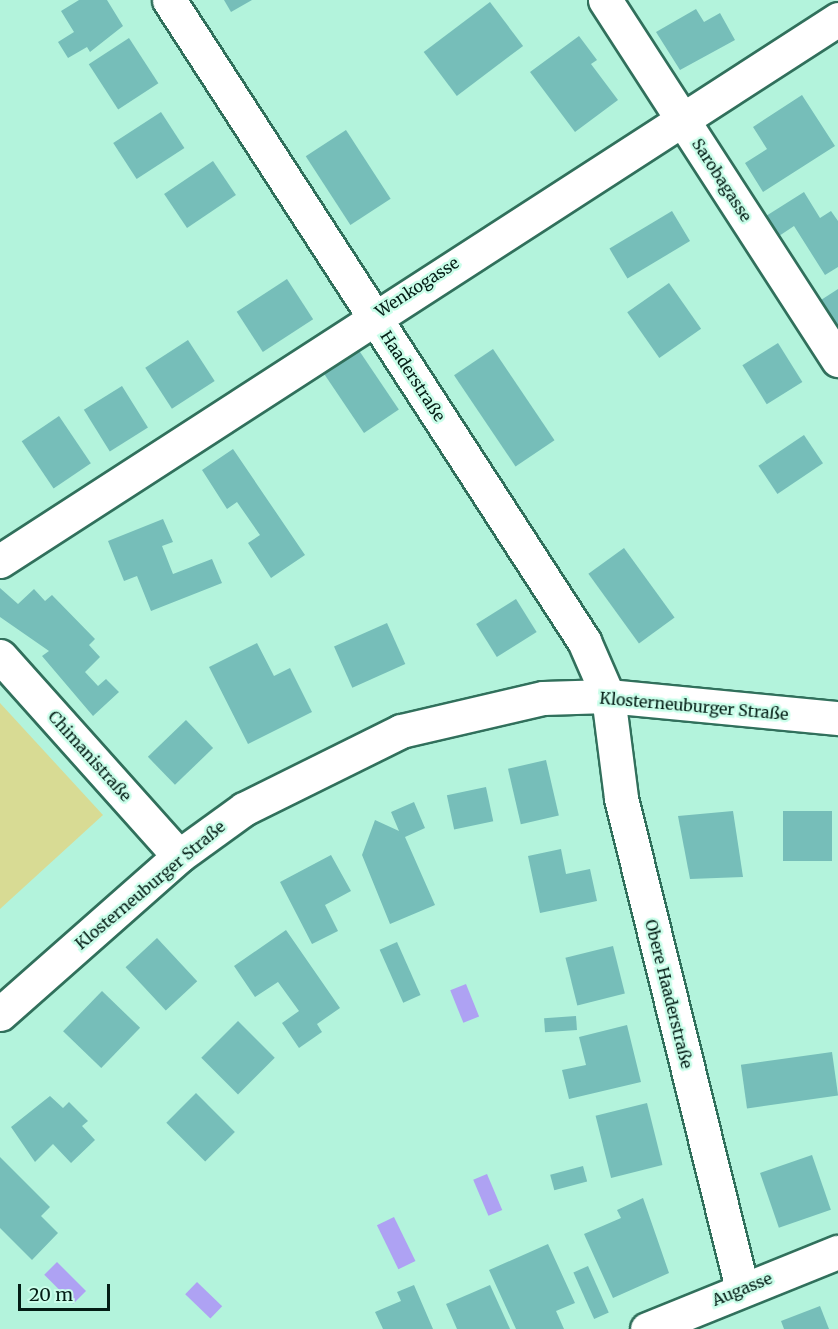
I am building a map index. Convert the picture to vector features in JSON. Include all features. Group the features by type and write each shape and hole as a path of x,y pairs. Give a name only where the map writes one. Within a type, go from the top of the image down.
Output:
{"street":[{"name":"Haaderstraße","path":"169,0 584,641 608,696"},
{"name":"Sarobagasse","path":"605,0 838,360"},
{"name":"Wenkogasse","path":"0,561 374,315 838,19"},
{"name":"Chimanistraße","path":"0,656 179,856"},
{"name":"Klosterneuburger Straße","path":"0,1014 179,856 244,809 400,731 522,702 608,696 838,718"},
{"name":"Obere Haaderstraße","path":"608,696 621,798 742,1289"},
{"name":"Augasse","path":"647,1329 838,1252"}],"green space":[{"path":"0,703 103,815 0,909"}],"shaded area":[{"path":"466,984 479,1016 463,1023 450,990"},
{"path":"487,1174 502,1210 488,1216 473,1180"},
{"path":"394,1217 415,1261 398,1269 377,1225"},
{"path":"57,1262 86,1291 73,1304 44,1275"},
{"path":"197,1282 222,1306 210,1319 185,1294"}],"building":[{"path":"79,0 107,0 123,26 90,52 87,47 68,58 58,42 74,32 61,11"},
{"path":"224,0 252,0 231,12"},
{"path":"490,2 523,46 457,96 424,52"},
{"path":"696,9 704,22 720,13 735,40 680,70 656,32"},
{"path":"579,36 597,60 591,64 618,100 575,132 530,72"},
{"path":"129,38 158,83 118,109 89,64"},
{"path":"802,95 835,146 763,192 745,163 767,149 753,127"},
{"path":"161,112 184,148 137,179 113,143"},
{"path":"346,130 391,199 350,225 306,156"},
{"path":"213,161 236,195 187,228 164,194"},
{"path":"804,192 820,218 831,211 838,221 838,267 825,275 794,226 779,236 766,216"},
{"path":"672,211 690,241 627,279 609,249"},
{"path":"287,279 313,319 263,352 237,312"},
{"path":"669,283 701,329 659,358 627,312"},
{"path":"838,289 838,327 821,300"},
{"path":"188,340 215,381 172,409 145,368"},
{"path":"778,343 802,382 767,404 742,365"},
{"path":"358,349 399,410 364,433 323,372"},
{"path":"493,349 555,440 516,466 454,375"},
{"path":"122,386 148,428 110,451 84,410"},
{"path":"59,416 91,463 54,488 22,441"},
{"path":"804,435 823,463 777,494 758,466"},
{"path":"233,449 305,555 271,578 248,543 260,535 237,502 227,509 202,470"},
{"path":"163,519 173,542 162,546 173,574 212,559 222,583 151,611 137,576 124,581 108,541"},
{"path":"624,548 675,618 639,643 588,574"},
{"path":"0,588 18,604 34,589 45,601 52,595 95,639 89,645 100,657 85,672 98,686 106,679 119,692 93,716 42,656 49,651 0,617"},
{"path":"516,599 537,632 497,657 476,624"},
{"path":"387,623 405,664 352,688 334,647"},
{"path":"257,643 274,676 290,668 312,712 248,744 209,667"},
{"path":"186,720 213,748 175,785 148,757"},
{"path":"546,760 559,816 521,824 508,769"},
{"path":"486,787 493,821 454,830 447,795"},
{"path":"414,802 425,828 405,837 435,905 390,924 362,855 375,820 399,831 391,812"},
{"path":"733,811 743,877 690,879 678,816"},
{"path":"783,811 832,811 832,861 783,861"},
{"path":"561,849 566,874 590,869 597,901 540,913 528,856"},
{"path":"331,855 351,891 325,905 338,931 312,944 280,882"},
{"path":"286,930 340,1008 317,1024 322,1032 299,1048 282,1023 299,1011 278,982 255,997 234,966"},
{"path":"157,938 197,981 166,1010 126,967"},
{"path":"397,942 421,995 403,1003 380,950"},
{"path":"613,946 625,994 577,1005 565,958"},
{"path":"102,991 140,1028 101,1068 63,1031"},
{"path":"576,1016 577,1030 545,1032 544,1018"},
{"path":"238,1021 275,1058 238,1095 201,1058"},
{"path":"627,1025 641,1082 569,1099 562,1070 586,1065 579,1037"},
{"path":"832,1052 838,1096 747,1108 741,1065"},
{"path":"196,1093 235,1132 205,1162 166,1123"},
{"path":"50,1096 63,1108 69,1102 88,1121 82,1126 95,1140 71,1163 53,1144 35,1162 11,1127"},
{"path":"647,1103 662,1165 611,1178 596,1116"},
{"path":"812,1155 831,1210 779,1228 760,1173"},
{"path":"0,1157 50,1207 41,1216 58,1233 32,1260 0,1228"},
{"path":"583,1166 587,1181 554,1190 550,1175"},
{"path":"643,1198 669,1273 613,1298 584,1234 621,1218 617,1210"},
{"path":"548,1244 575,1303 556,1311 564,1329 516,1329 489,1270"},
{"path":"588,1266 609,1313 594,1319 573,1273"},
{"path":"414,1285 433,1329 383,1329 375,1312 401,1301 397,1292"},
{"path":"490,1285 510,1329 457,1329 446,1304"},
{"path":"820,1306 829,1329 784,1329 781,1321"}]}
